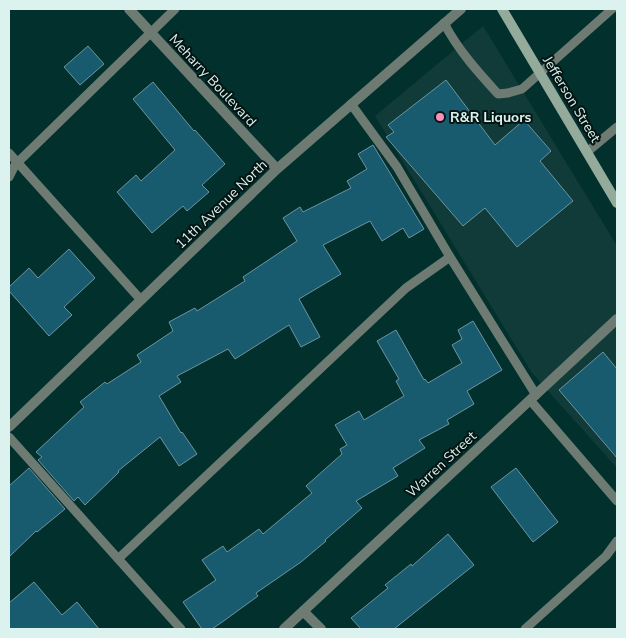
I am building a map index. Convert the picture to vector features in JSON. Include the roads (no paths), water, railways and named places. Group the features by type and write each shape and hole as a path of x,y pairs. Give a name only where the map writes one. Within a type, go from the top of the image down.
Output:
{"main road":[{"name":"Jefferson Street","path":"502,9 617,203"}],"street":[{"name":"Meharry Boulevard","path":"129,9 277,169"},
{"name":"11th Avenue North","path":"9,427 277,169 461,9"},
{"name":"Warren Street","path":"284,629 617,319"},
{"path":"303,611 321,629"}],"lane":[{"path":"9,177 17,162 175,9"},
{"path":"444,23 454,42 498,94 508,94 522,88 612,9"},
{"path":"351,104 397,167 533,397 617,501"},
{"path":"587,152 617,127"},
{"path":"9,152 141,300"},
{"path":"118,559 406,288 450,257"},
{"path":"9,437 181,629"},
{"path":"525,629 606,556 617,542"}],"place":[{"name":"R&R Liquors","path":"440,117"}]}
